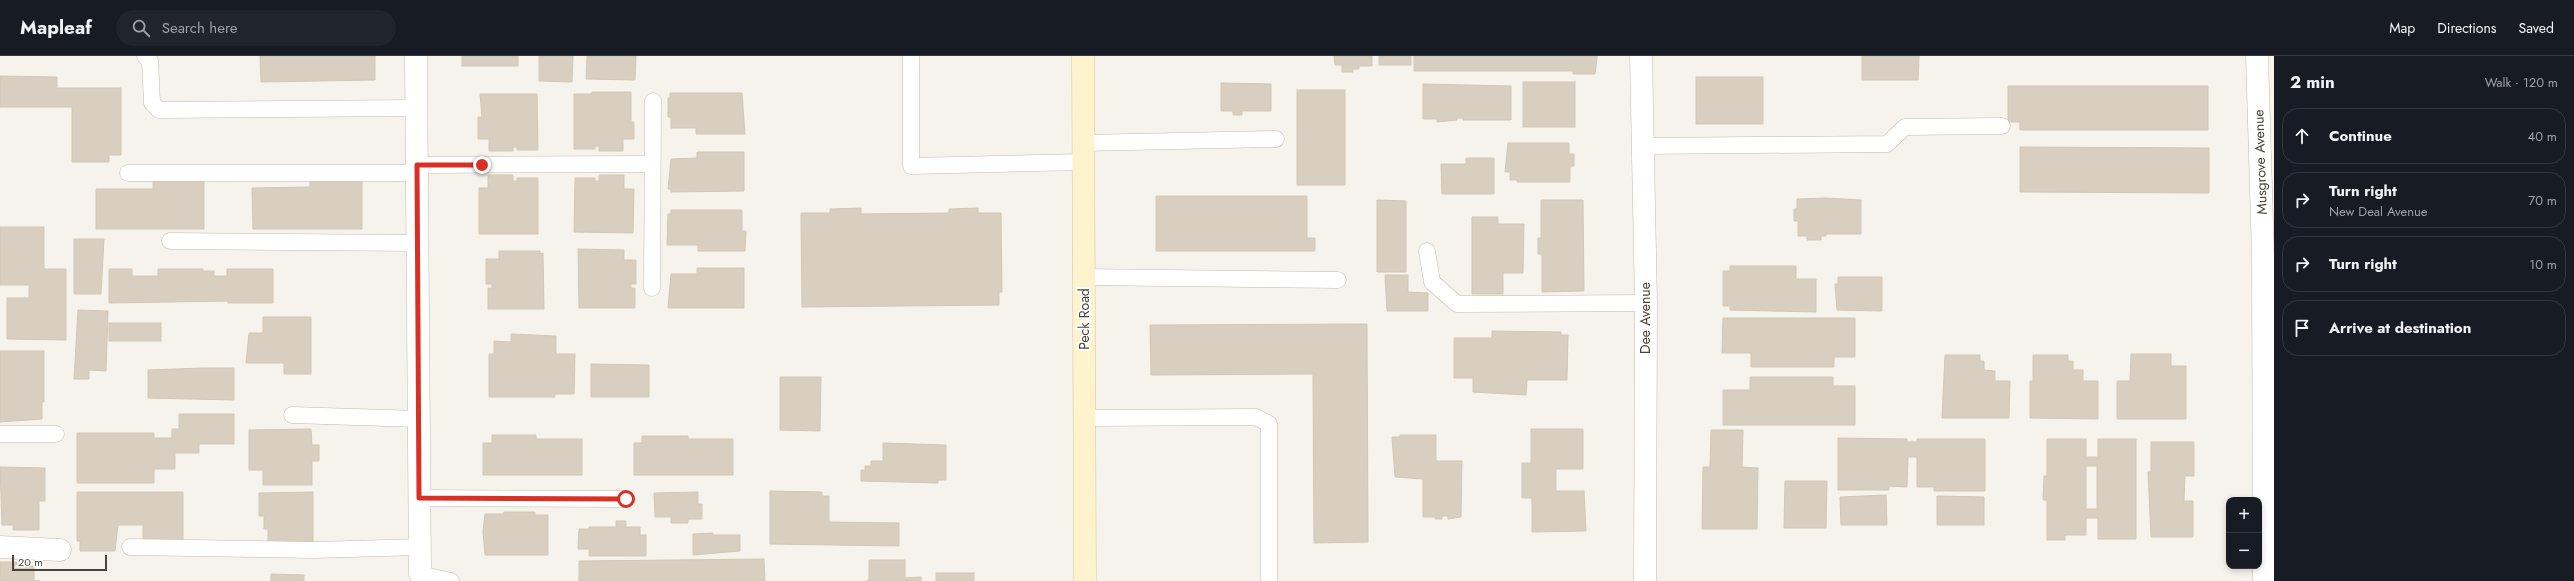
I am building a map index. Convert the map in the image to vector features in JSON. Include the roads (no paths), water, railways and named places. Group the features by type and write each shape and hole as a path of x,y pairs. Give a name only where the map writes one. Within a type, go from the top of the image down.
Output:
{"main road":[{"name":"Peck Road","path":"1083,56 1085,581"}],"street":[{"path":"416,56 420,577"},
{"name":"Dee Avenue","path":"1642,56 1642,146 1646,303 1645,581"},
{"name":"Musgrove Avenue","path":"2257,56 2269,256 2264,581"},
{"path":"0,547 60,550"}],"lane":[{"path":"145,56 150,61 152,103 159,110 417,108"},
{"path":"911,56 911,166 1276,139"},
{"path":"652,288 653,101"},
{"path":"1642,146 1887,144 1905,127 2002,126"},
{"path":"128,173 652,164"},
{"path":"170,241 417,243"},
{"path":"1427,251 1432,282 1457,304 1646,303"},
{"path":"1084,277 1338,280"},
{"path":"292,415 419,419"},
{"path":"1084,418 1256,417 1270,424 1270,581"},
{"path":"0,434 56,434"},
{"path":"419,498 626,499"},
{"path":"130,547 314,550 420,547"},
{"path":"420,577 451,581"}]}
